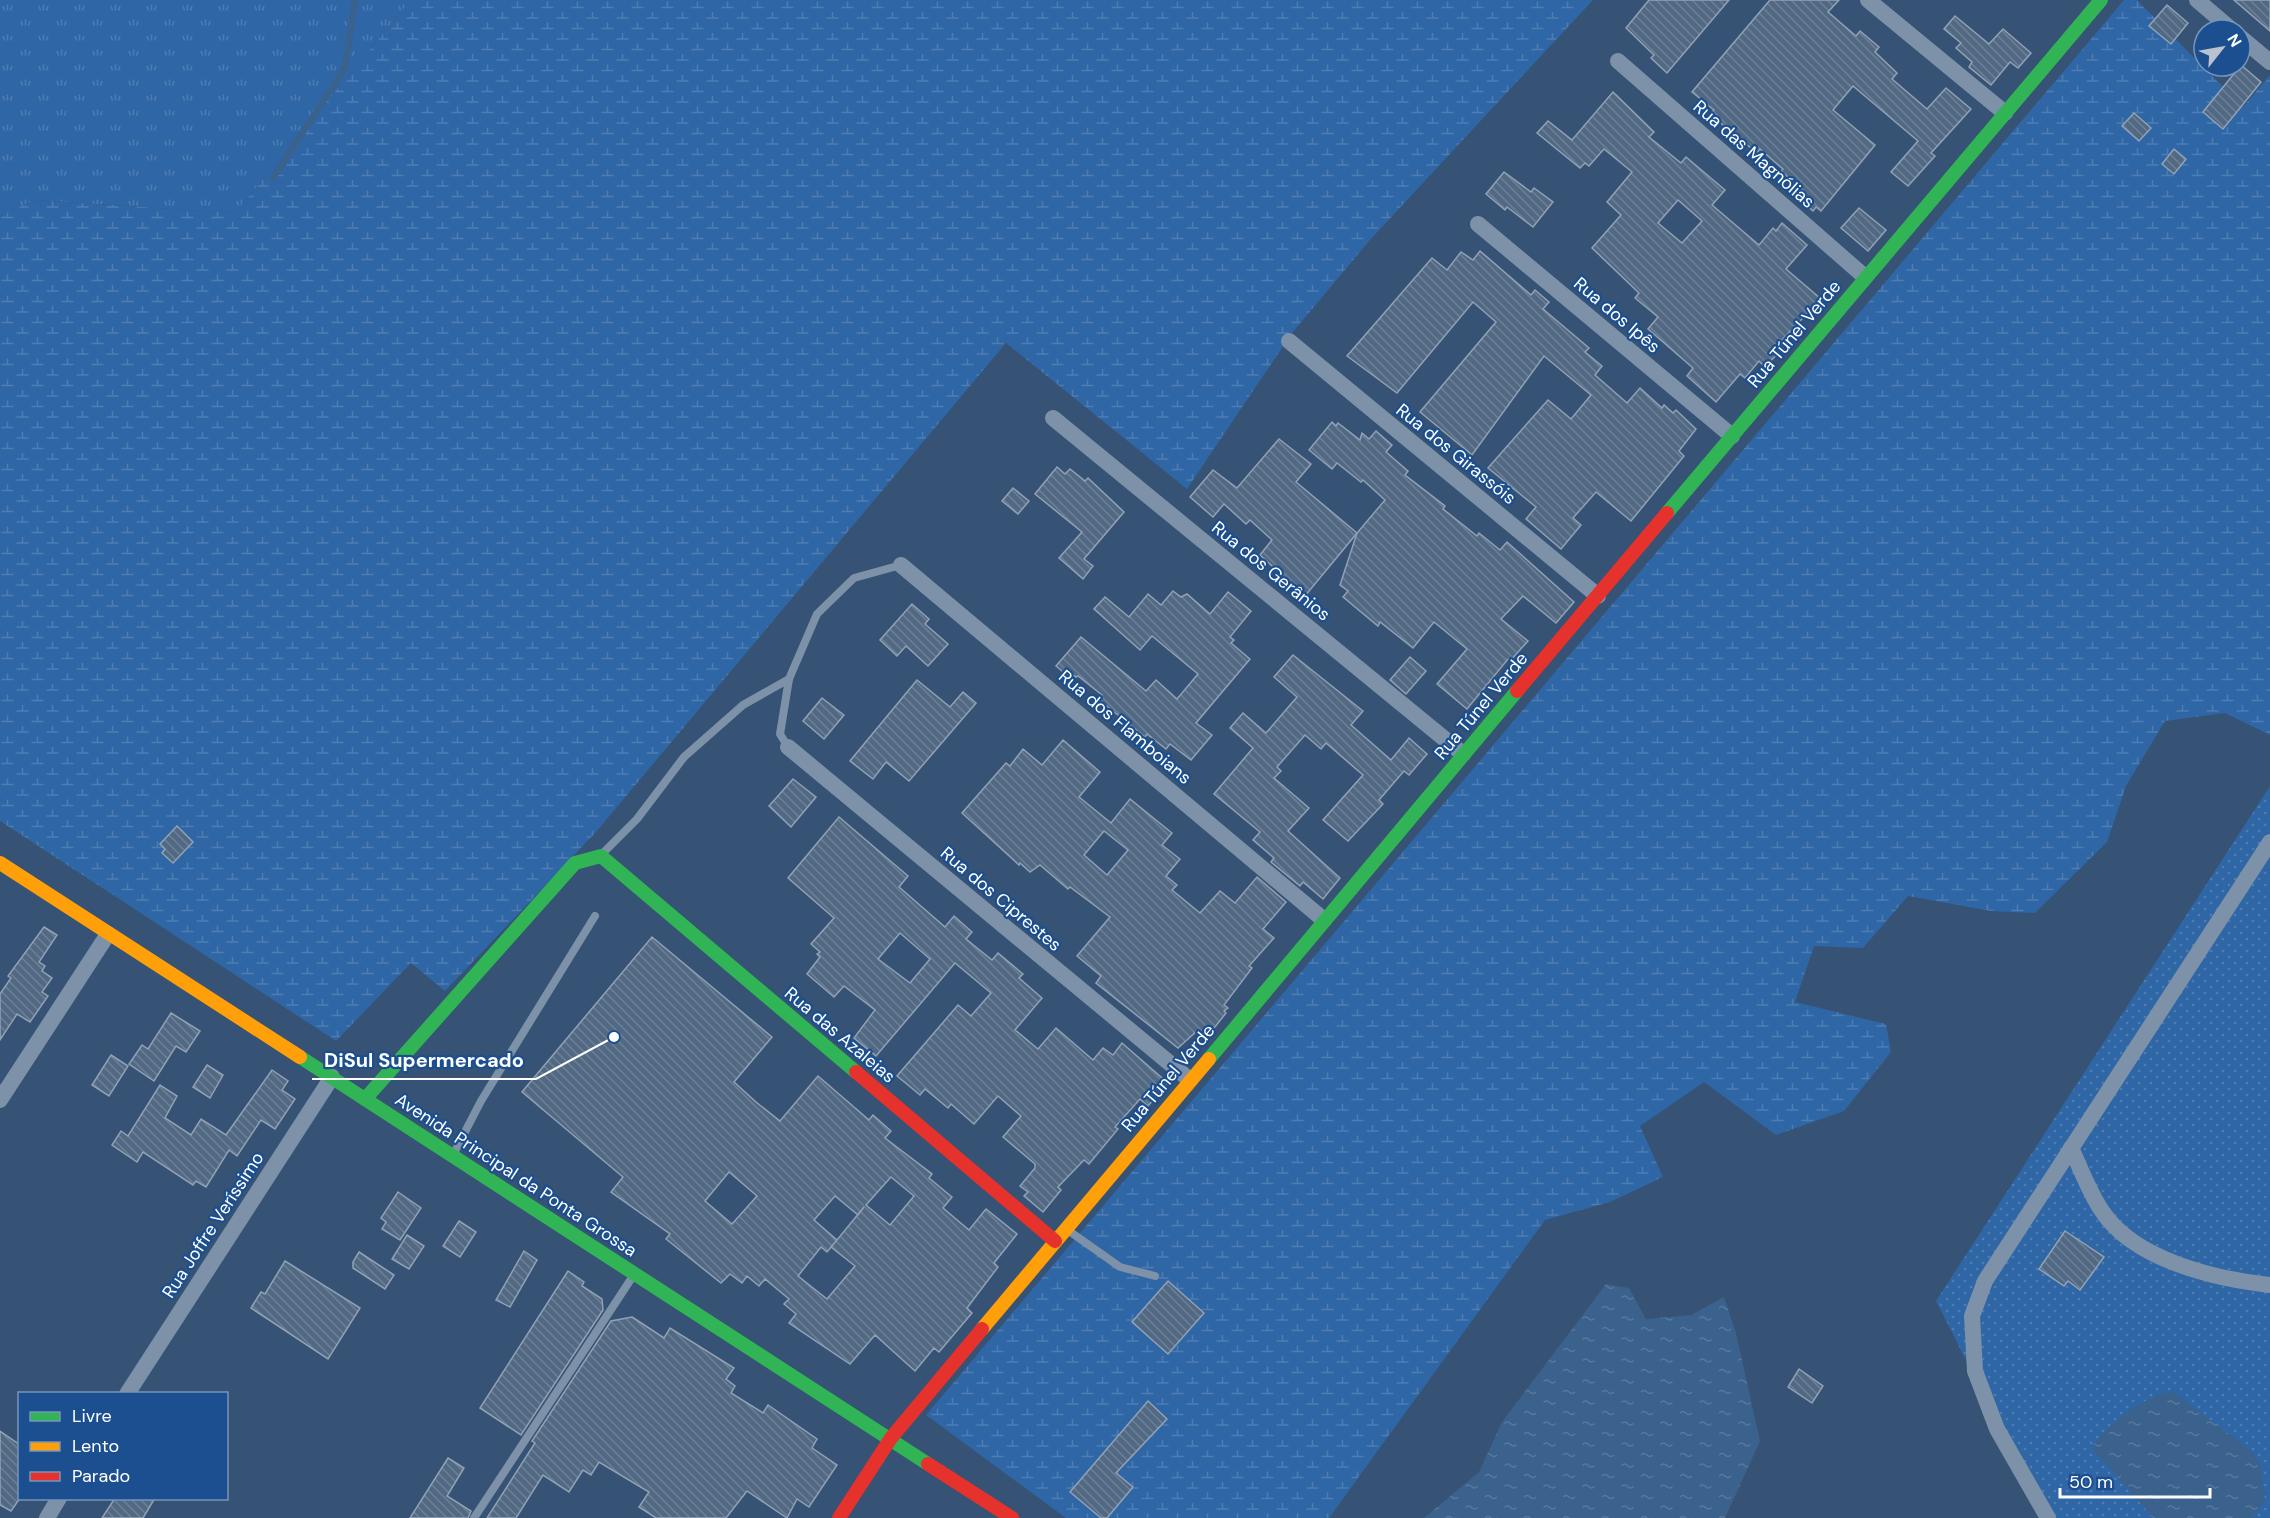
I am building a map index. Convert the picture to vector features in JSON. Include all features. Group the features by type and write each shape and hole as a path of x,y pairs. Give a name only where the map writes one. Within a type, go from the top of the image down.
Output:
{"street":[{"path":"1868,0 2005,113"},
{"name":"Rua Túnel Verde","path":"839,1518 891,1438 1463,754 2102,0"},
{"path":"2197,0 2218,18"},
{"path":"2252,47 2270,62"},
{"name":"Rua das Magnólias","path":"1618,61 1865,277"},
{"name":"Rua dos Ipês","path":"1478,224 1732,436"},
{"name":"Rua dos Girassóis","path":"1289,342 1598,596"},
{"name":"Rua dos Gerânios","path":"1053,418 1463,754"},
{"name":"Rua dos Flamboians","path":"901,565 1324,920"},
{"name":"Rua dos Ciprestes","path":"788,747 1190,1080"},
{"path":"2048,1518 1997,1429 1975,1371 1972,1316 1985,1281 2270,842"},
{"path":"365,1099 575,863 601,856"},
{"name":"Rua das Azaleias","path":"601,856 1055,1241"},
{"name":"Avenida Principal da Ponta Grossa","path":"0,863 1012,1518"},
{"path":"0,1100 108,933"},
{"name":"Rua Joffre Veríssimo","path":"128,1392 332,1077"},
{"path":"2071,1148 2102,1211 2127,1239 2163,1257 2211,1276 2270,1285"},
{"path":"47,1518 58,1500"}],"lane":[{"path":"788,747 780,734 789,679 817,614 854,578 901,565"},
{"path":"601,856 637,819 684,757 743,705 789,679"},
{"path":"453,1156 481,1101 595,916"},
{"path":"1066,1228 1120,1267 1155,1276"},
{"path":"474,1518 635,1273"}],"green space":[{"path":"0,0 411,0 235,213 35,200 0,216"},
{"path":"411,0 1593,0 1370,240 1292,333 1187,489 1006,343 596,832 445,991 411,963 336,1041 0,821 0,216 35,200 235,213"},
{"path":"2124,0 2137,0 2192,56 2192,78 2214,78 2243,107 2270,75 2270,735 2225,713 2165,721 2126,786 2107,842 2035,913 1991,911 1908,896 1863,948 1814,946 1795,1002 1886,1024 1891,1052 1844,1111 1776,1135 1704,1082 1640,1126 1663,1177 1610,1202 1545,1220 1329,1518 1066,1518 926,1415"},
{"path":"2270,786 2270,1518 2046,1518 1936,1301"}],"water":[{"path":"1606,1284 1629,1288 1646,1319 1691,1315 1724,1297 1736,1333 1760,1441 1725,1518 1424,1518 1479,1472 1502,1422"},
{"path":"2172,1391 2250,1450 2260,1464 2265,1499 2253,1518 2153,1518 2092,1448 2107,1429 2127,1412 2149,1399"}],"building":[{"path":"1649,0 1729,0 1667,73 1651,58 1654,55 1626,28"},
{"path":"1770,0 1839,0 1828,12 1856,36 1860,31 1879,47 1875,52 1897,73 1892,79 1927,109 1946,88 1971,109 1931,153 1935,156 1908,186 1891,172 1918,141 1853,86 1833,110 1875,145 1821,211 1816,207 1813,211 1798,198 1804,191 1781,171 1783,169 1760,149 1757,153 1724,126 1710,114 1714,110 1692,92"},
{"path":"2234,0 2270,0 2270,31"},
{"path":"2167,5 2188,23 2171,44 2149,26"},
{"path":"1955,16 1989,44 2003,29 2031,53 2018,68 2010,62 1991,85 1969,67 1972,62 1956,48 1961,43 1944,29"},
{"path":"2252,74 2261,82 2223,129 2203,112 2230,78 2252,78"},
{"path":"1613,92 1654,132 1649,137 1681,163 1686,157 1725,190 1712,205 1759,245 1773,228 1776,231 1782,223 1807,245 1786,269 1821,299 1778,344 1783,348 1765,367 1759,361 1745,378 1740,374 1716,402 1687,376 1693,368 1648,329 1658,317 1635,298 1639,293 1592,248 1621,215 1607,202 1632,172 1604,149 1589,166 1585,163 1580,168 1537,133 1548,121 1572,140","holes":["1678,200 1702,221 1682,243 1658,223"]},
{"path":"2134,113 2151,128 2139,141 2122,126"},
{"path":"2174,149 2186,159 2174,174 2162,164"},
{"path":"1504,172 1531,192 1534,188 1553,202 1533,227 1507,207 1505,210 1486,194"},
{"path":"1859,208 1886,230 1868,251 1841,228"},
{"path":"1480,251 1531,295 1535,290 1549,302 1543,309 1589,348 1585,352 1602,366 1595,375 1627,403 1640,388 1662,408 1664,405 1673,413 1676,410 1696,429 1679,451 1684,456 1631,521 1596,492 1573,518 1581,525 1561,549 1526,519 1536,507 1488,468 1548,400 1571,419 1591,395 1544,356 1472,455 1420,412 1496,322 1473,302 1397,393 1347,356 1432,258 1447,270 1461,252 1473,260"},
{"path":"1332,422 1336,426 1338,423 1360,440 1362,433 1369,439 1376,431 1392,445 1386,452 1408,471 1405,475 1445,506 1443,509 1477,536 1479,533 1500,550 1507,542 1574,602 1556,623 1523,596 1501,619 1528,641 1510,661 1508,659 1467,709 1437,684 1467,649 1434,622 1413,648 1380,622 1378,626 1343,597 1348,591 1340,585 1357,533 1385,500 1363,480 1361,482 1337,463 1332,469 1309,450"},
{"path":"1279,439 1311,464 1296,482 1357,533 1305,596 1260,555 1272,540 1250,520 1246,524 1224,504 1213,517 1190,497 1213,470 1237,488"},
{"path":"1057,467 1065,474 1070,469 1085,481 1088,478 1124,512 1084,559 1093,566 1083,579 1059,558 1082,532 1035,494"},
{"path":"1013,488 1029,501 1018,514 1002,501"},
{"path":"1173,591 1181,597 1187,594 1210,614 1228,592 1251,611 1230,637 1234,640 1231,643 1250,659 1196,723 1212,735 1191,760 1170,744 1166,749 1147,734 1145,737 1098,699 1102,695 1078,676 1071,673 1068,676 1056,666 1081,637 1146,691 1156,680 1177,699 1198,674 1152,636 1140,650 1094,609 1105,597 1129,617 1148,594 1161,605"},
{"path":"912,604 929,619 925,624 948,644 928,666 906,646 897,656 880,640"},
{"path":"1293,655 1363,711 1351,725 1391,760 1409,738 1427,754 1409,775 1404,771 1379,800 1383,804 1348,841 1323,820 1363,775 1326,743 1321,749 1305,735 1277,767 1281,771 1274,778 1309,808 1288,831 1340,878 1323,899 1303,882 1300,886 1271,862 1274,858 1253,840 1260,832 1214,794 1253,748 1230,728 1243,713 1266,733 1297,697 1274,677"},
{"path":"1410,657 1426,671 1406,694 1390,680"},
{"path":"917,680 950,707 963,692 976,703 909,781 886,762 873,779 850,761"},
{"path":"822,698 844,715 824,739 803,721"},
{"path":"1063,740 1100,772 1079,797 1111,823 1130,799 1172,833 1162,845 1180,859 1166,876 1177,885 1172,890 1200,913 1220,891 1235,903 1257,877 1286,902 1263,929 1274,938 1249,966 1252,968 1224,1005 1228,1008 1224,1011 1226,1013 1207,1037 1198,1030 1178,1048 1096,983 1101,976 1077,956 1110,917 1070,887 1068,889 1040,865 1030,872 1020,863 1019,865 962,813 1006,763 1010,766 1023,749 1042,765","holes":["1104,831 1128,850 1107,875 1084,855"]},
{"path":"793,779 816,797 791,827 769,806"},
{"path":"839,817 908,876 899,887 945,927 954,916 972,932 966,939 992,960 998,953 1023,974 1019,978 1042,998 1015,1030 1038,1049 1056,1028 1093,1060 1103,1048 1113,1055 1122,1043 1168,1083 1148,1106 1140,1099 1115,1127 1118,1129 1089,1164 1084,1160 1058,1187 1061,1190 1043,1212 1024,1196 1028,1192 1020,1186 1035,1168 1035,1164 1003,1137 1021,1116 998,1096 974,1124 951,1104 948,1108 925,1089 920,1095 897,1076 958,1005 971,1016 991,993 955,963 876,1056 854,1038 875,1010 844,986 834,997 807,974 820,957 817,954 820,952 811,944 834,918 788,878","holes":["900,933 930,959 910,983 878,959"]},
{"path":"177,826 193,842 173,863 162,853 165,849 160,844"},
{"path":"44,927 57,935 39,962 45,966 42,971 52,978 42,992 48,996 30,1022 17,1014 0,1040 0,994 11,978 8,976"},
{"path":"652,937 772,1037 734,1082 756,1102 780,1121 818,1076 869,1120 873,1115 891,1131 885,1138 932,1174 929,1178 952,1197 943,1208 969,1230 986,1209 1017,1234 994,1263 998,1267 967,1308 972,1313 939,1352 934,1348 915,1371 875,1335 850,1364 789,1323 796,1314 784,1304 789,1299 765,1279 759,1286 747,1276 742,1283 730,1274 721,1283 666,1239 670,1234 611,1192 623,1177 522,1092","holes":["729,1172 757,1196 732,1224 705,1201","891,1177 914,1196 890,1225 866,1205","835,1196 858,1215 837,1240 814,1220","821,1247 827,1252 831,1247 855,1266 827,1299 798,1276"]},
{"path":"171,1013 200,1031 186,1052 176,1046 154,1081 129,1064 142,1045 148,1049"},
{"path":"111,1055 128,1066 109,1096 92,1085"},
{"path":"207,1065 223,1075 210,1098 193,1087"},
{"path":"272,1070 288,1081 282,1090 295,1099 275,1129 261,1120 237,1156 229,1150 206,1187 196,1181 193,1185 143,1152 137,1162 112,1145 121,1131 128,1136 160,1085 177,1096 165,1118 191,1135 201,1119 226,1135"},
{"path":"398,1192 421,1208 400,1240 382,1229 386,1222 381,1218"},
{"path":"459,1221 476,1232 460,1257 443,1246"},
{"path":"2065,1231 2104,1257 2080,1290 2068,1281 2064,1286 2039,1269"},
{"path":"407,1235 424,1246 409,1269 392,1259"},
{"path":"524,1251 537,1260 510,1307 496,1300"},
{"path":"359,1252 394,1275 385,1289 353,1268 353,1262"},
{"path":"285,1261 360,1308 328,1359 251,1308 261,1292 265,1294"},
{"path":"568,1271 584,1282 582,1286 602,1299 603,1310 521,1435 480,1408"},
{"path":"1168,1281 1204,1313 1168,1354 1132,1322"},
{"path":"632,1317 664,1338 670,1328 734,1368 726,1379 735,1386 731,1393 763,1413 768,1405 817,1439 812,1448 837,1465 809,1507 797,1499 787,1518 747,1491 726,1518 656,1518 639,1507 649,1492 599,1462 591,1475 583,1470 569,1492 543,1475 516,1518 487,1518 535,1443 532,1441 611,1321"},
{"path":"1799,1369 1823,1386 1812,1403 1788,1387"},
{"path":"1148,1401 1167,1419 1116,1473 1133,1487 1107,1518 1101,1518 1070,1492"},
{"path":"0,1431 18,1444 19,1500 11,1511 0,1505"},
{"path":"448,1458 464,1468 447,1496 471,1511 468,1518 410,1518"},
{"path":"114,1500 154,1500 143,1518 102,1518"}],"waterway":[{"path":"273,178 345,68 355,0"}],"traffic: fast":[{"path":"1667,513 2101,0"},
{"path":"1209,1059 1517,691"},
{"path":"365,1099 575,863 601,856 856,1072"},
{"path":"300,1057 928,1464"}],"traffic: slow":[{"path":"0,863 300,1057"},
{"path":"982,1329 1209,1059"}],"traffic: jam":[{"path":"1517,691 1667,513"},
{"path":"856,1072 1055,1241"},
{"path":"839,1518 891,1438 982,1329"},
{"path":"928,1464 1012,1518"}],"place":[{"name":"DiSul Supermercado","path":"614,1037"}]}
